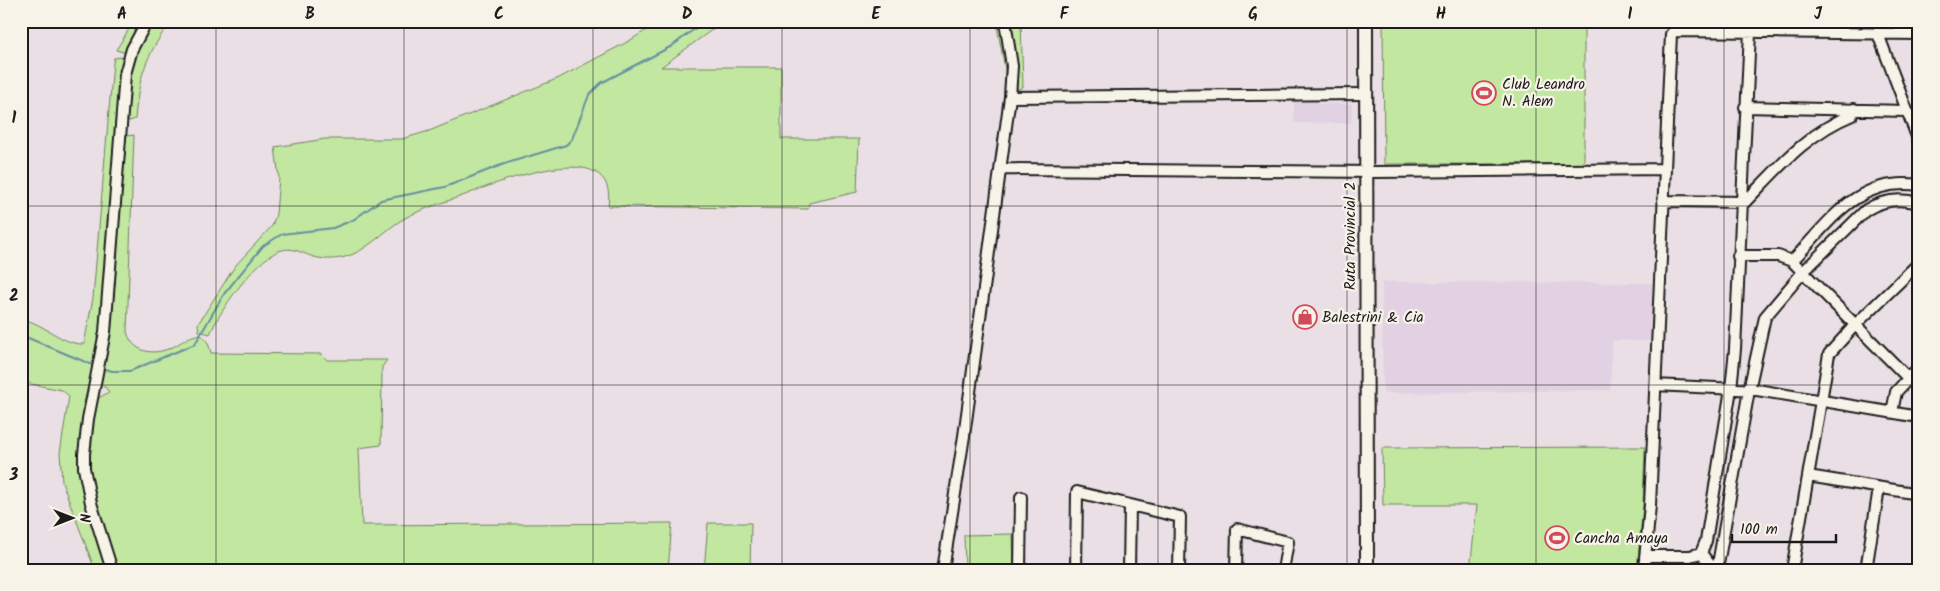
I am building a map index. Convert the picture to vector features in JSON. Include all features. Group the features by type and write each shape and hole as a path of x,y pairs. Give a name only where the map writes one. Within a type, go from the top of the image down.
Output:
{"main road":[{"name":"Ruta Provincial 2","path":"1366,21 1367,570"}],"street":[{"path":"112,570 91,503 84,468 85,438 101,362 110,283 125,74 132,48 147,21"},
{"path":"943,570 1002,169 1012,66 1005,21"},
{"path":"1644,570 1650,505 1654,385 1672,32 1919,34"},
{"path":"1701,553 1706,542 1731,389 1735,349 1750,32"},
{"path":"1878,34 1919,142"},
{"path":"1010,97 1366,94"},
{"path":"1745,107 1906,110"},
{"path":"1664,201 1741,204 1746,202 1800,146 1822,130 1852,115 1854,109"},
{"path":"1002,169 1366,172 1665,169"},
{"path":"1792,261 1859,195 1873,188 1890,184 1919,185"},
{"path":"1716,570 1749,390 1766,316 1803,272 1860,215 1872,206 1892,200 1919,203"},
{"path":"1738,256 1778,256 1792,261 1908,378"},
{"path":"1792,570 1829,354 1855,325 1919,263"},
{"path":"1892,412 1896,392 1919,367"},
{"path":"1654,385 1749,390 1919,417"},
{"path":"1808,476 1919,494"},
{"path":"1866,570 1879,488"},
{"path":"1076,570 1078,492 1180,517 1178,570"},
{"path":"1020,570 1021,497"},
{"path":"1129,570 1130,505"},
{"path":"1236,570 1237,528 1288,542 1283,570"},
{"path":"1645,556 1690,556 1701,553"},
{"path":"1701,553 1716,570"}],"shaded area":[{"path":"1294,99 1318,99 1319,104 1352,104 1351,123 1294,123"},
{"path":"1382,282 1654,283 1651,341 1612,340 1610,390 1383,393"}],"green space":[{"path":"134,21 144,21 127,53 116,50"},
{"path":"152,21 171,21 149,56 141,79 135,119 130,121 124,118 129,79 135,56"},
{"path":"661,21 724,21 661,67 781,67 781,139 859,139 857,192 809,203 808,209 608,206 606,184 595,172 576,167 527,174 502,181 412,214 369,245 345,257 325,259 290,249 279,251 260,264 239,287 210,334 199,331 198,324 235,266 272,226 276,214 279,178 275,147 325,139 402,139 429,131 559,78 629,41"},
{"path":"996,21 1003,21 1008,49 1008,97 1004,97 1005,69"},
{"path":"1009,21 1021,21 1023,87 1019,89 1014,88"},
{"name":"Club Leandro N. Alem","path":"1383,21 1584,21 1584,164 1384,164"},
{"path":"1731,21 1919,21 1919,30 1731,28"},
{"path":"122,57 125,59 103,321 97,354 93,362 105,363 109,335 111,335 126,136 134,135 127,332 135,346 148,352 163,351 198,335 206,339 211,353 321,354 327,360 387,360 382,367 381,445 359,448 362,525 672,523 668,570 244,570 239,568 239,570 115,570 95,507 90,481 89,459 97,399 109,392 105,387 89,385 84,403 81,453 107,570 95,570 62,482 60,453 69,396 62,390 21,382 21,319 37,324 68,341 84,344 93,298 113,63 114,58"},
{"name":"Cancha Amaya","path":"1645,447 1643,505 1637,570 1470,570 1477,505 1383,505 1382,448"},
{"path":"708,523 751,523 750,570 704,570"},
{"path":"1013,534 1014,570 965,570 964,535"}],"waterway":[{"path":"102,368 112,371 130,371 195,344 224,294 263,246 282,234 333,228 353,220 381,200 445,187 504,164 566,145 572,139 589,95 601,83 672,46 705,21"},
{"path":"21,335 95,366"}],"place":[{"name":"Club Leandro N. Alem","path":"1484,93"},
{"name":"Balestrini & Cia","path":"1305,317"},
{"name":"Cancha Amaya","path":"1557,538"}]}
